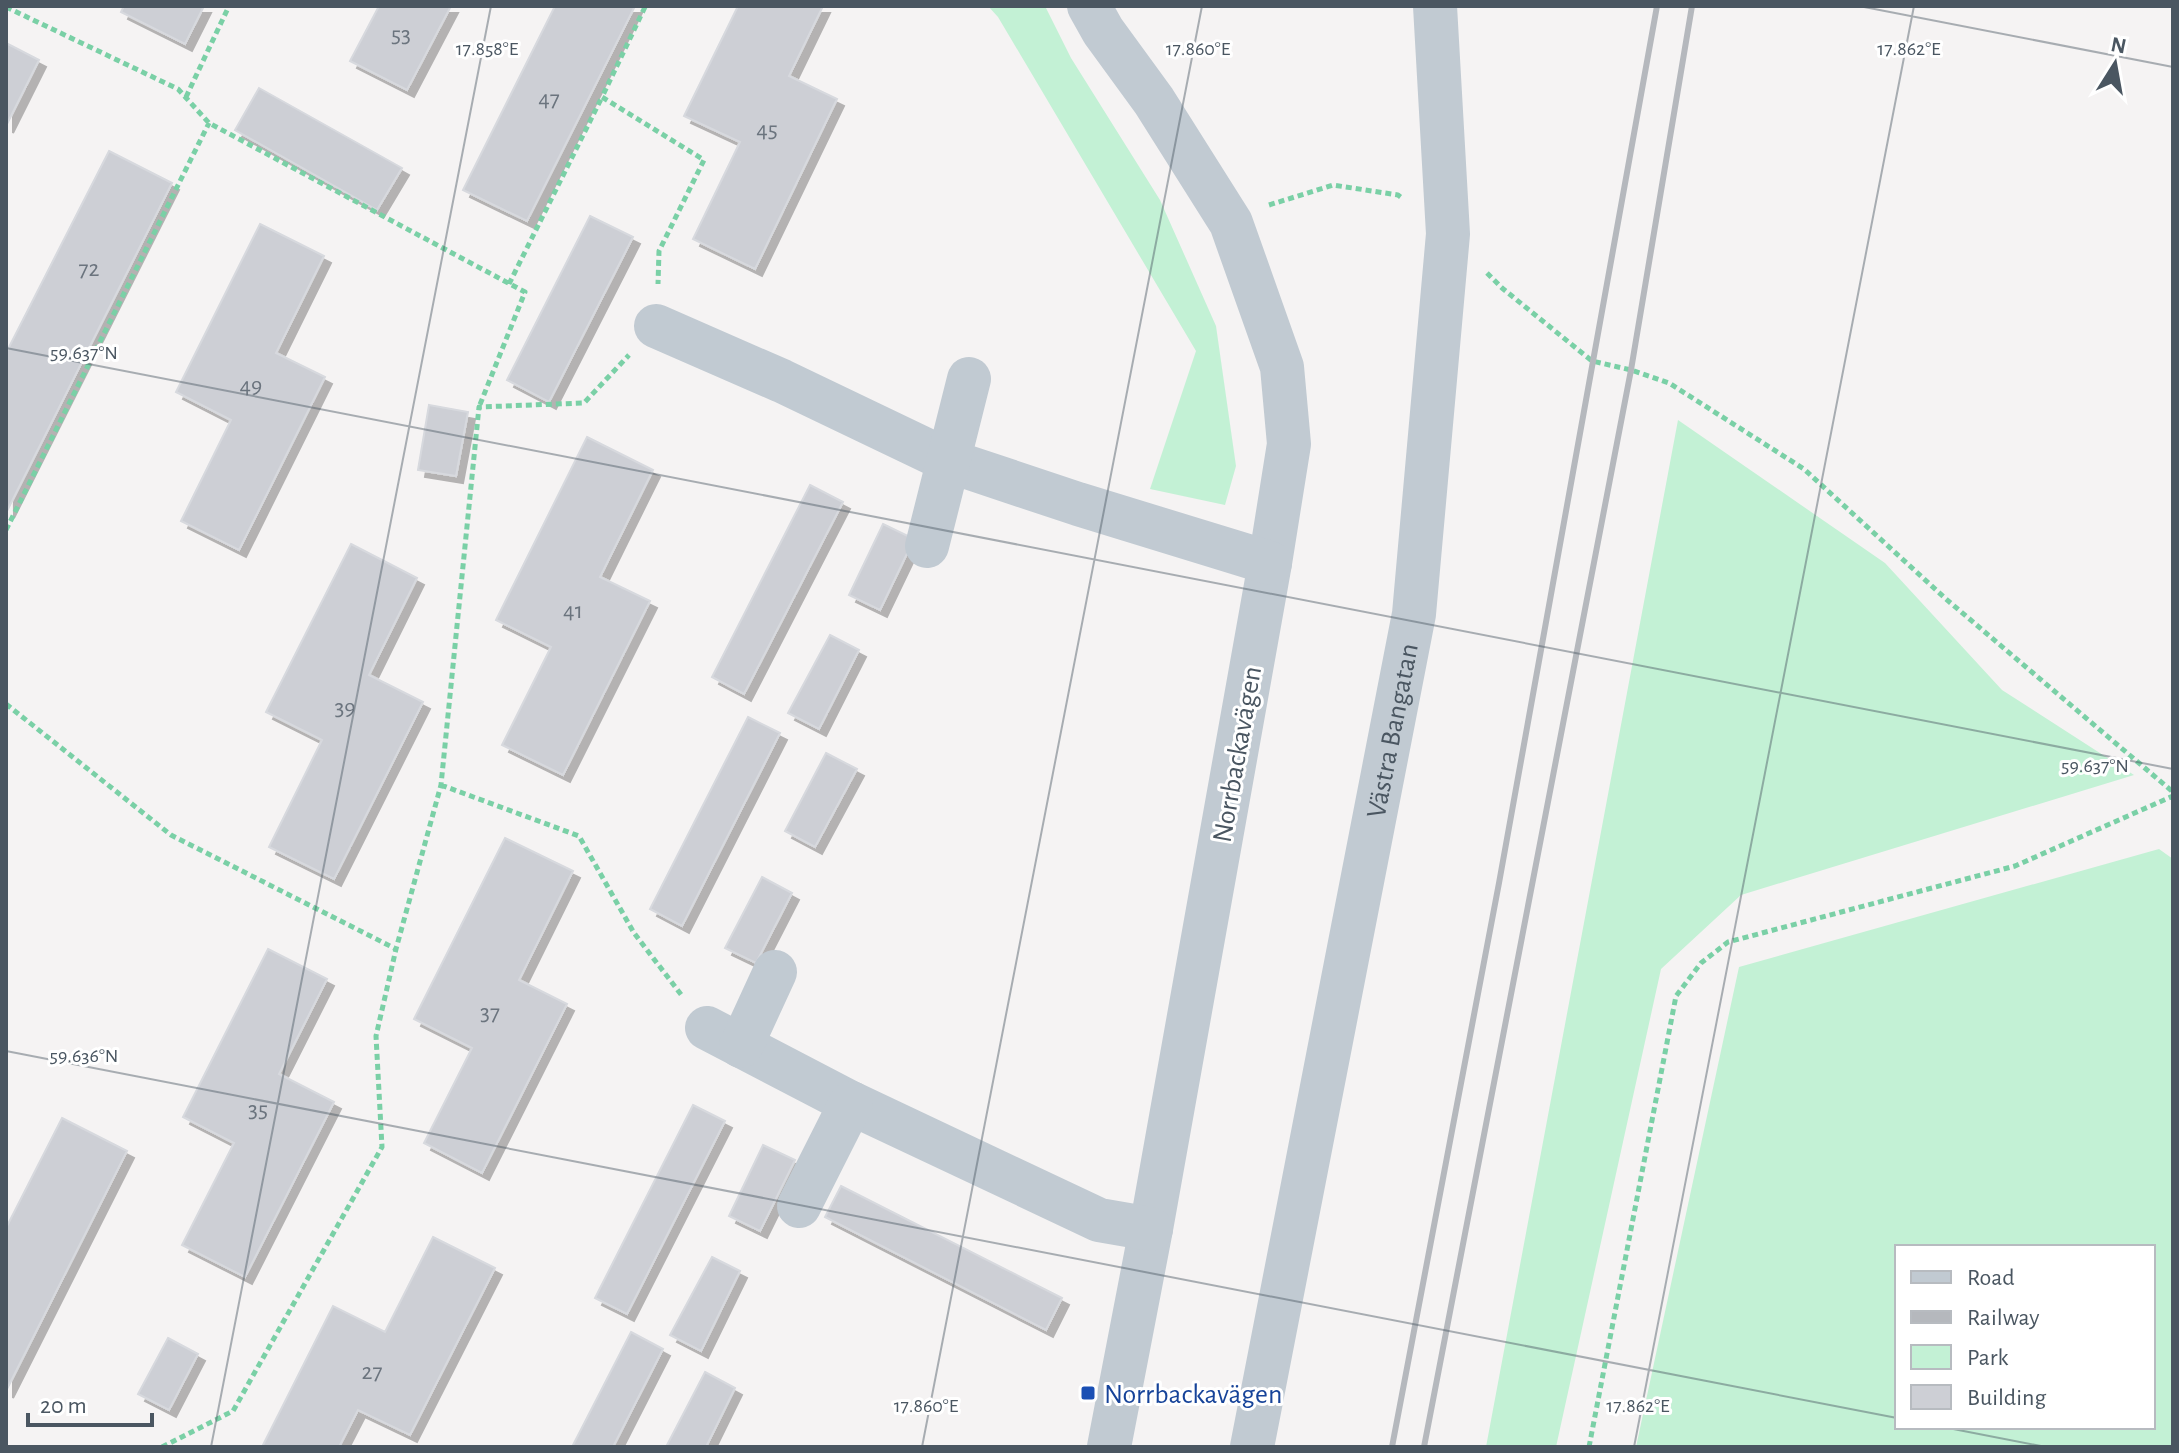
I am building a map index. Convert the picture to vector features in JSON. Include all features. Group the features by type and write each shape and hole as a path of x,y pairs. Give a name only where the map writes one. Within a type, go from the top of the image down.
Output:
{"street":[{"name":"Norrbackavägen","path":"1089,6 1231,223 1282,367 1289,444 1151,1229 1109,1447"},
{"name":"Västra Bangatan","path":"1252,1447 1414,614 1448,234 1435,6"},
{"path":"656,326 782,381 949,461 1270,563"},
{"path":"927,546 969,379"},
{"path":"775,972 724,1037 851,1103 1099,1220 1151,1229"},
{"path":"799,1206 851,1103"}],"path":[{"path":"186,97 229,6"},
{"path":"6,7 178,89 209,123 525,292 479,407 441,785 396,949 376,1036 382,1147 233,1411 164,1447"},
{"path":"509,284 645,7"},
{"path":"479,407 584,403 656,326 659,251 704,160 602,97"},
{"path":"6,530 209,123"},
{"path":"1231,223 1279,201 1333,185 1398,195 1448,234 1502,288 1592,361 1669,383 1804,469 1946,599 2173,794 2015,866 1728,942 1701,963 1676,996 1589,1447"},
{"path":"6,704 171,835 396,949"},
{"path":"441,785 579,836 634,933 724,1037"}],"green space":[{"path":"988,6 1045,6 1071,58 1160,200 1216,326 1236,466 1225,505 1150,489 1196,351 998,17"},
{"path":"1678,420 1885,563 2002,690 2134,775 1741,895 1661,969 1556,1447 1486,1447"},
{"path":"2159,849 2173,859 2173,1447 1636,1447 1739,967"}],"building":[{"path":"124,6 204,6 185,44 121,12"},
{"path":"379,6 451,6 407,90 350,61"},
{"path":"555,6 635,6 527,221 463,190"},
{"path":"738,6 823,6 789,76 837,99 755,269 693,239 740,142 684,116"},
{"path":"6,43 39,60 6,126"},
{"path":"259,88 402,168 377,210 235,130"},
{"path":"109,151 172,183 7,511 6,353"},
{"path":"590,216 633,237 549,402 507,380"},
{"path":"260,224 324,256 276,353 325,377 239,550 181,521 231,420 176,392"},
{"path":"429,405 468,412 456,476 418,470"},
{"path":"587,437 653,470 600,577 650,601 563,775 502,745 551,647 496,620"},
{"path":"810,485 843,502 744,694 712,677"},
{"path":"883,524 914,539 880,610 849,595"},
{"path":"351,544 417,578 369,675 423,702 334,879 269,847 322,740 266,712"},
{"path":"830,635 859,650 819,729 788,713"},
{"path":"748,717 780,733 682,926 650,909"},
{"path":"826,753 857,769 815,847 785,831"},
{"path":"505,838 573,871 519,980 567,1004 482,1173 424,1143 472,1048 414,1019"},
{"path":"762,877 792,893 756,963 725,948"},
{"path":"268,949 327,979 279,1074 334,1102 245,1277 182,1245 234,1143 183,1117"},
{"path":"693,1105 725,1121 627,1314 595,1298"},
{"path":"62,1118 127,1151 6,1391 6,1228"},
{"path":"763,1145 795,1160 760,1231 729,1216"},
{"path":"841,1186 1062,1298 1046,1330 825,1217"},
{"path":"433,1237 495,1268 410,1435 358,1410 339,1447 262,1447 333,1306 385,1332"},
{"path":"712,1257 740,1271 701,1351 670,1335"},
{"path":"631,1332 663,1349 613,1447 572,1447"},
{"path":"168,1338 198,1354 169,1410 138,1394"},
{"path":"705,1372 735,1388 706,1447 666,1447"}],"railway":[{"path":"1392,1447 1499,883 1657,6"},
{"path":"1424,1447 1631,370 1692,6"}],"place":[{"name":"Norrbackavägen","path":"1088,1393"}]}
